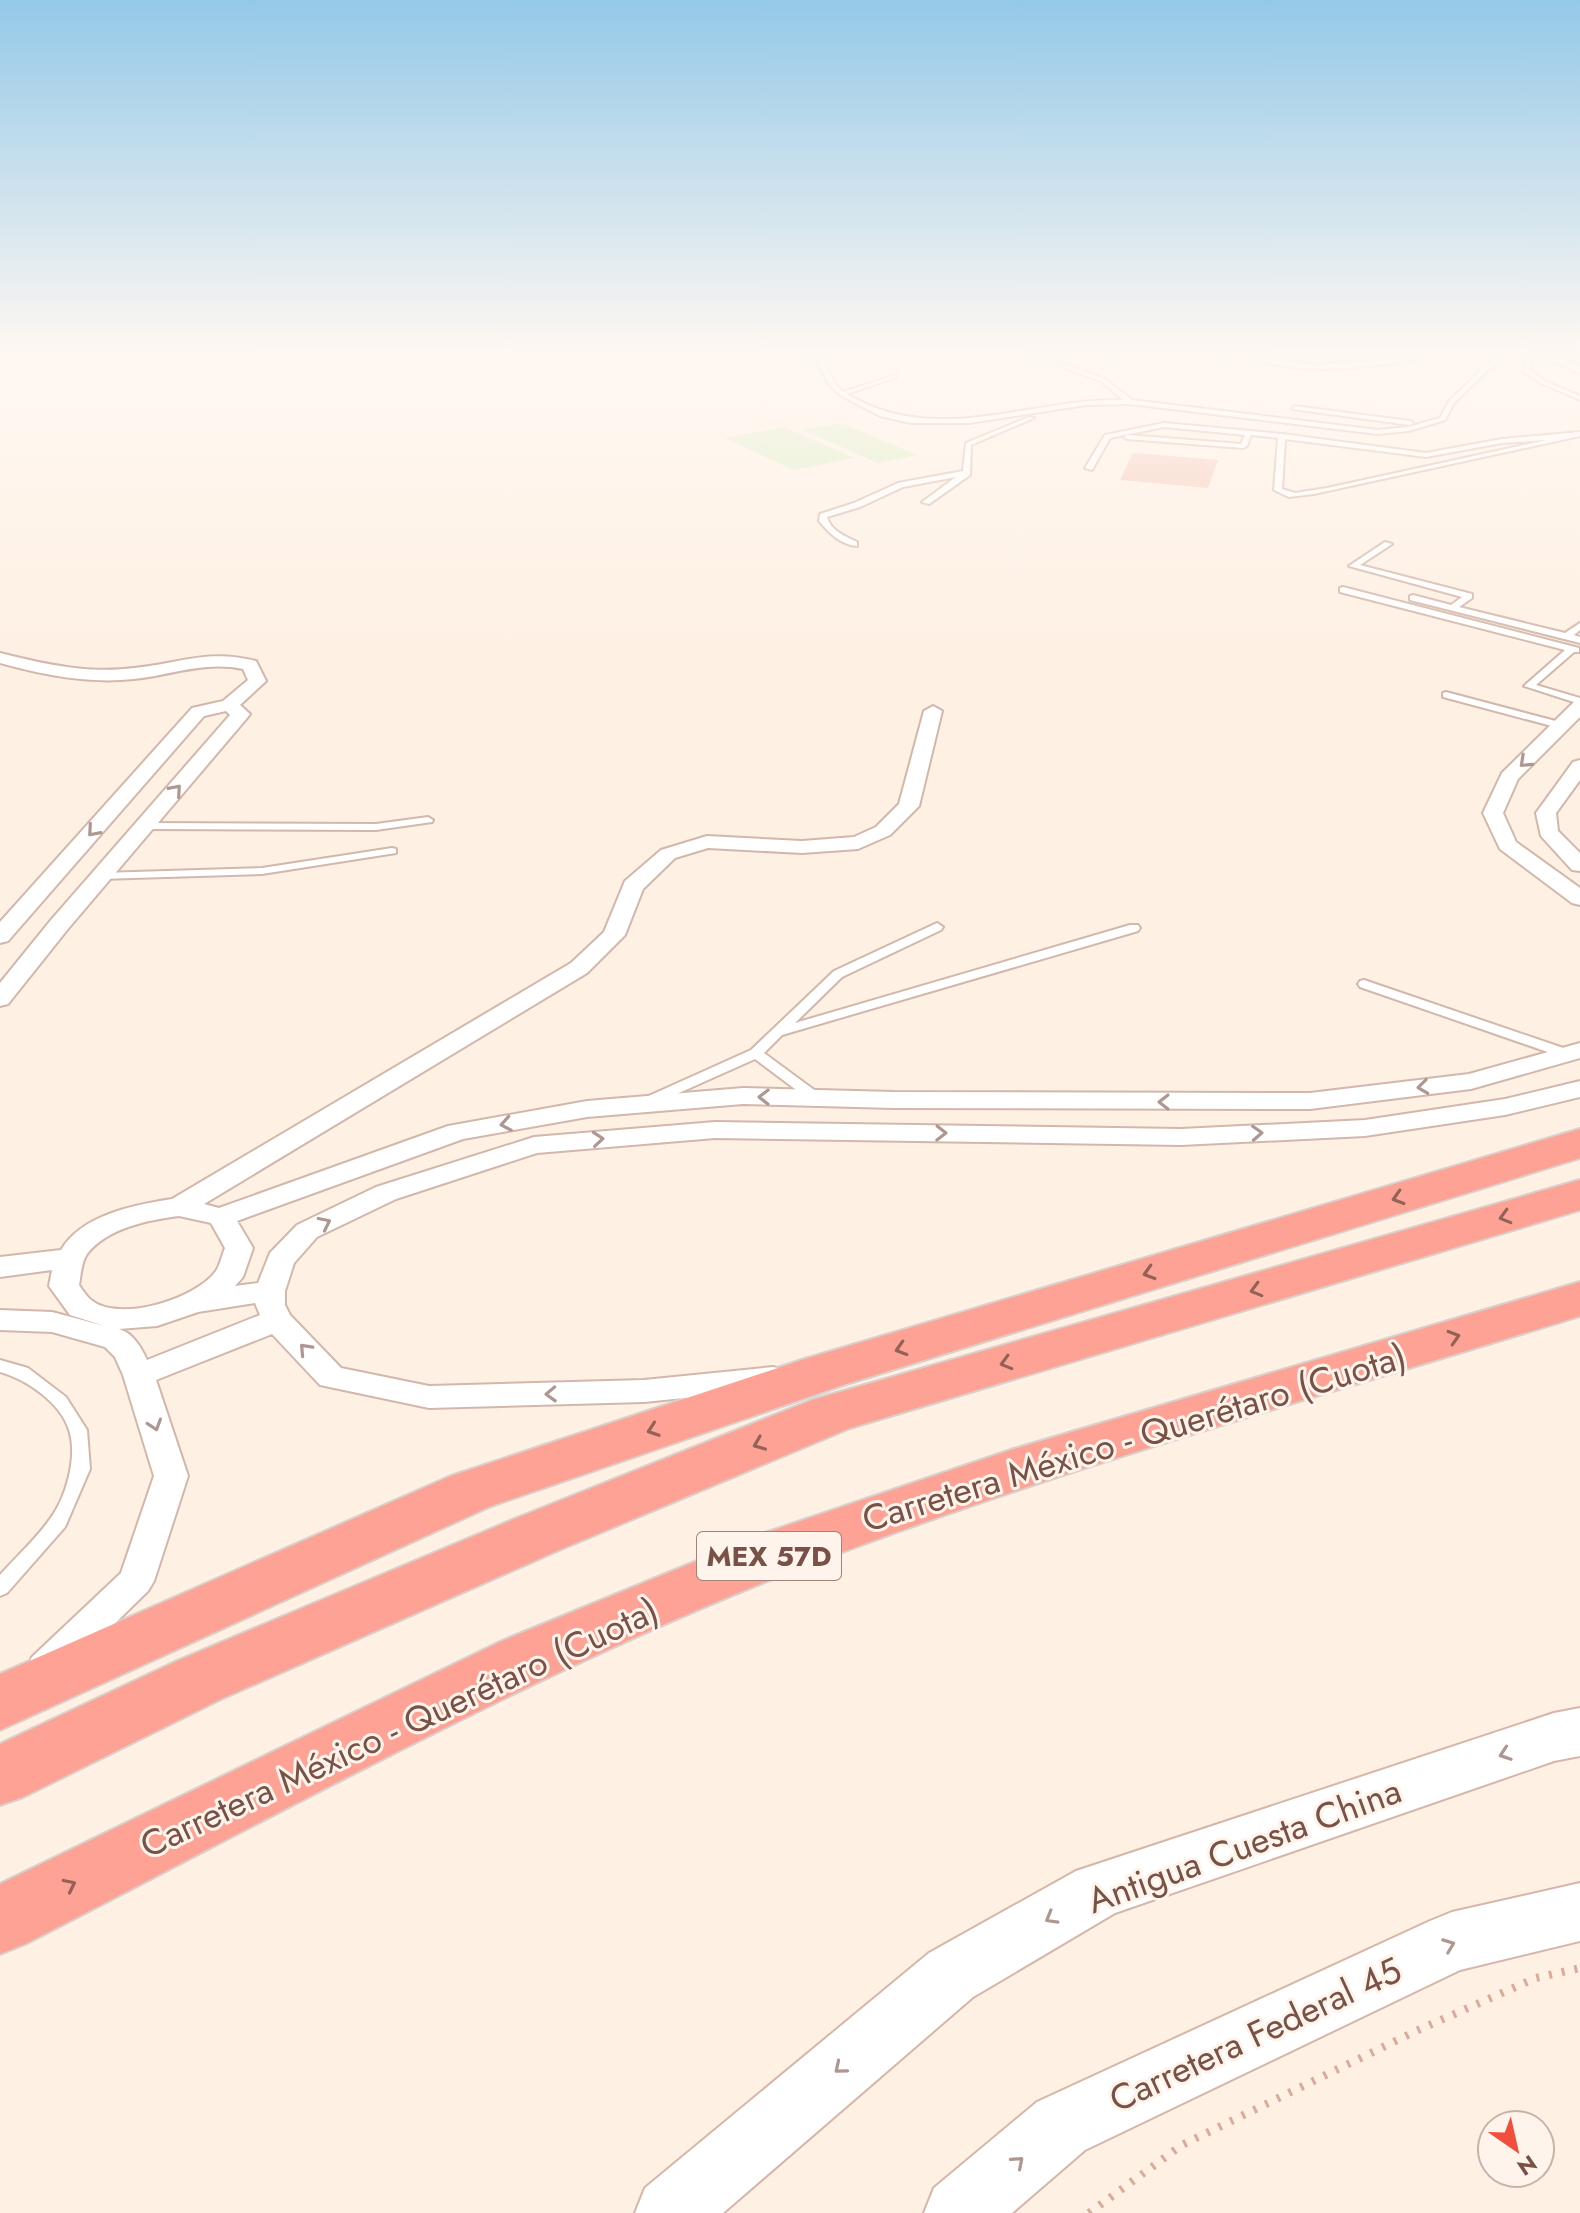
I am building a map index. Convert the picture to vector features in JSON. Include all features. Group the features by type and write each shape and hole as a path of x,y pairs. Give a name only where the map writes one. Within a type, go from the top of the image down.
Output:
{"highway":[{"path":"8,1699 471,1491 824,1372 1580,1143"},
{"path":"0,1776 199,1680 538,1534 831,1414 1580,1195"},
{"name":"Carretera México - Querétaro (Cuota)","path":"0,1920 524,1659 786,1549 1014,1470 1580,1299"}],"street":[{"path":"0,658 44,670 95,675 133,674 218,659 250,665 257,681 229,705 198,712 6,930"},
{"path":"1580,703 1563,726 1509,777 1493,813 1507,845 1580,898"},
{"path":"0,999 59,925 241,714 229,705"},
{"path":"8,1699 136,1581 171,1476 139,1375 117,1329 81,1308 64,1286 69,1259 90,1236 123,1218 179,1207 579,968 614,935 633,886 668,854 707,842 802,847 858,843 883,831 909,806 933,711"},
{"path":"1580,766 1546,813 1548,832 1580,865"},
{"path":"6,930 59,925"},
{"path":"179,1207 221,1217 457,1132 587,1109 743,1096 894,1100 1310,1101 1471,1081 1574,1052"},
{"path":"1471,1081 1505,1107"},
{"path":"273,1306 280,1260 307,1231 386,1193 534,1145 715,1130 1181,1137 1365,1128 1505,1107 1580,1089"},
{"path":"884,1132 894,1100"},
{"path":"221,1217 239,1248 280,1260"},
{"path":"0,1320 117,1329 195,1302 228,1277 239,1248"},
{"path":"0,1267 69,1259"},
{"path":"195,1302 273,1306 331,1377 429,1397 644,1391 824,1372"},
{"path":"139,1375 273,1306"},
{"path":"52,1322 81,1308"},
{"name":"Antigua Cuesta China","path":"670,2213 951,1975 1097,1891 1554,1737 1580,1732"},
{"name":"Carretera Federal 45","path":"959,2213 1061,2126 1452,1942 1580,1912"}],"lane":[{"path":"967,459 967,473"},
{"path":"1089,468 1094,459"},
{"path":"1280,459 1278,490 1283,494 1304,494 1471,459"},
{"path":"1414,469 1415,459"},
{"path":"1431,459 1439,466"},
{"path":"926,502 967,473"},
{"path":"854,544 833,533 823,521 823,516 901,485 967,473"},
{"path":"1388,544 1353,566 1469,596 1452,608"},
{"path":"1576,650 1341,585 1452,608 1580,640"},
{"path":"1567,636 1580,626"},
{"path":"1576,650 1529,686 1580,703"},
{"path":"1446,695 1563,726"},
{"path":"145,826 376,827 428,820"},
{"path":"101,876 262,871 392,851"},
{"path":"646,1103 756,1053 838,974 937,927"},
{"path":"775,1033 1134,928"},
{"path":"1364,984 1574,1052"},
{"path":"756,1053 816,1098"},
{"path":"0,1366 22,1372 60,1401 78,1430 81,1469 59,1522 0,1587"}],"path":[{"path":"1089,2213 1182,2145 1416,2031 1536,1978 1580,1968"}],"green space":[{"path":"771,459 848,459 794,470"},
{"path":"870,459 896,459 878,463"}],"building":[{"path":"1130,459 1218,460 1208,488 1120,480"}]}
